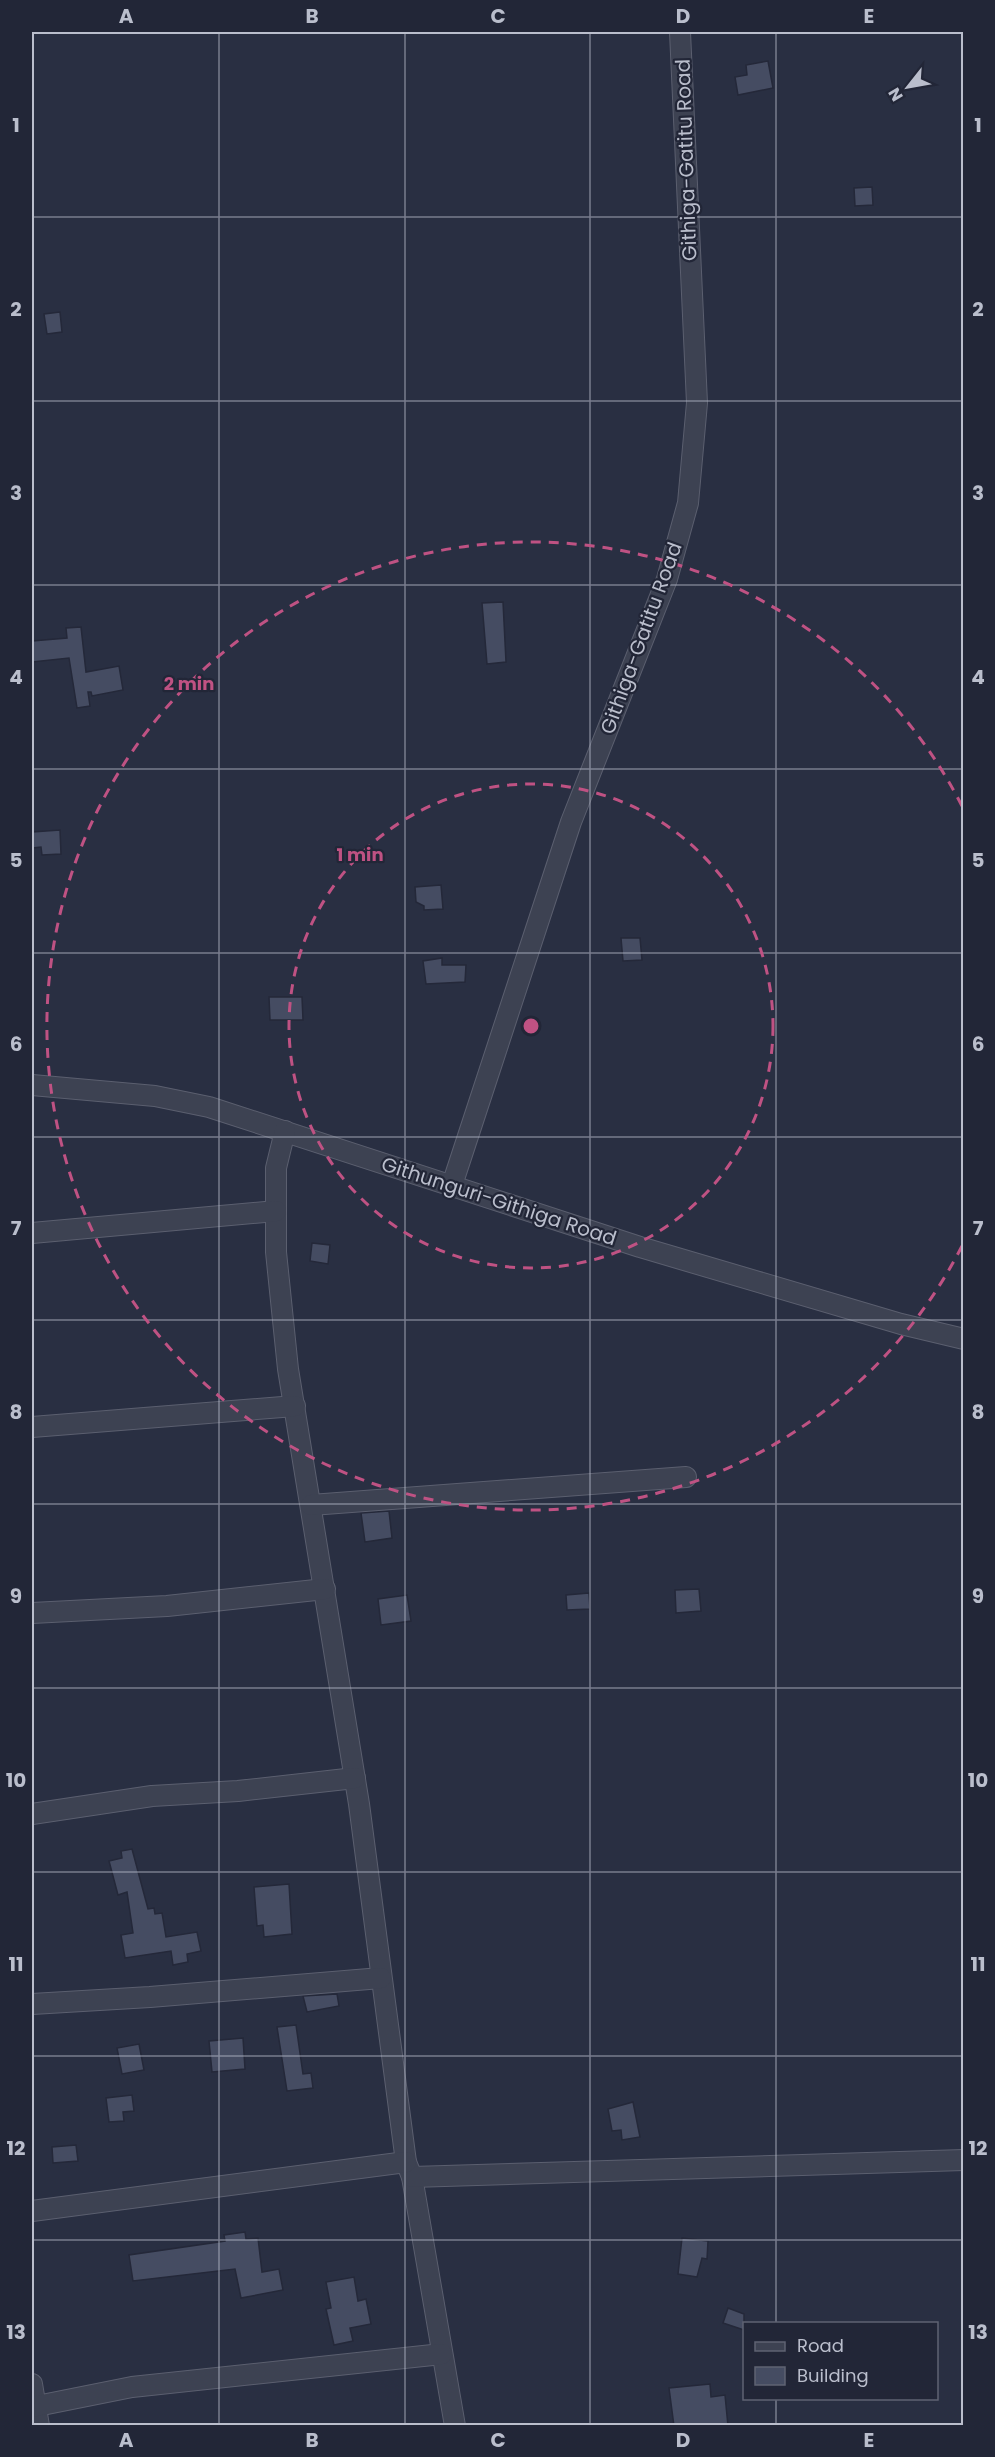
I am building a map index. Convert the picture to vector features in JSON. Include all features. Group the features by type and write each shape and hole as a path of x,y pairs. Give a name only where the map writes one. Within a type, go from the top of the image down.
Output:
{"street":[{"name":"Githiga-Gatitu Road","path":"452,1185 571,822 667,579 688,503 697,403 680,32"},
{"name":"Githunguri-Githiga Road","path":"32,1085 155,1096 209,1107 640,1247 823,1302 963,1339"},
{"path":"285,1131 276,1168 276,1252 295,1406 355,1778 409,2170 455,2426"},
{"path":"32,1233 276,1211"},
{"path":"32,1427 295,1406"},
{"path":"311,1505 686,1477"},
{"path":"32,1612 167,1606 325,1589"},
{"path":"32,1814 152,1796 238,1791 355,1778"},
{"path":"32,2004 150,1998 381,1978"},
{"path":"32,2211 409,2170 963,2160"},
{"path":"32,2384 36,2413 132,2387 442,2354"}],"building":[{"path":"768,61 773,88 738,95 735,77 747,75 746,65"},
{"path":"872,187 873,205 855,206 854,188"},
{"path":"60,312 62,332 47,334 44,314"},
{"path":"503,602 506,662 487,664 482,603"},
{"path":"81,627 86,672 119,666 123,690 92,696 91,692 88,692 90,706 77,708 69,658 32,662 32,641 67,638 66,628"},
{"path":"60,830 61,854 42,855 41,847 32,848 32,832"},
{"path":"441,885 443,909 424,910 424,906 416,902 415,887"},
{"path":"621,938 640,938 642,960 623,961"},
{"path":"442,958 442,965 466,965 465,982 426,984 423,961"},
{"path":"269,997 302,997 303,1020 270,1020"},
{"path":"312,1243 330,1245 328,1264 310,1261"},
{"path":"389,1511 392,1538 365,1542 361,1513"},
{"path":"699,1589 701,1611 676,1613 675,1590"},
{"path":"589,1593 590,1609 567,1610 566,1595"},
{"path":"407,1595 411,1621 381,1625 378,1599"},
{"path":"132,1849 148,1909 154,1908 155,1914 162,1913 166,1937 197,1932 201,1951 187,1954 188,1962 173,1965 171,1951 125,1958 121,1935 133,1933 127,1892 118,1895 109,1861 122,1858 121,1851"},
{"path":"289,1884 292,1934 264,1937 263,1925 257,1926 254,1887"},
{"path":"337,1994 339,2006 307,2012 303,1996"},
{"path":"296,2025 303,2074 311,2073 313,2088 287,2091 277,2027"},
{"path":"243,2038 245,2069 212,2072 209,2041"},
{"path":"139,2044 144,2070 122,2074 117,2048"},
{"path":"132,2095 134,2111 123,2112 124,2121 109,2122 106,2098"},
{"path":"633,2102 640,2137 622,2140 621,2130 612,2131 608,2109"},
{"path":"76,2145 78,2161 53,2163 52,2147"},
{"path":"245,2232 246,2239 258,2238 262,2272 279,2269 283,2290 241,2298 235,2269 133,2281 129,2255 225,2241 224,2235"},
{"path":"682,2238 708,2241 707,2259 702,2258 697,2277 678,2274"},
{"path":"354,2277 358,2301 366,2299 371,2324 350,2328 353,2341 334,2345 326,2309 331,2308 326,2282"},
{"path":"728,2308 744,2314 743,2330 723,2323"},
{"path":"710,2384 711,2397 725,2395 728,2426 674,2426 669,2388"}]}
